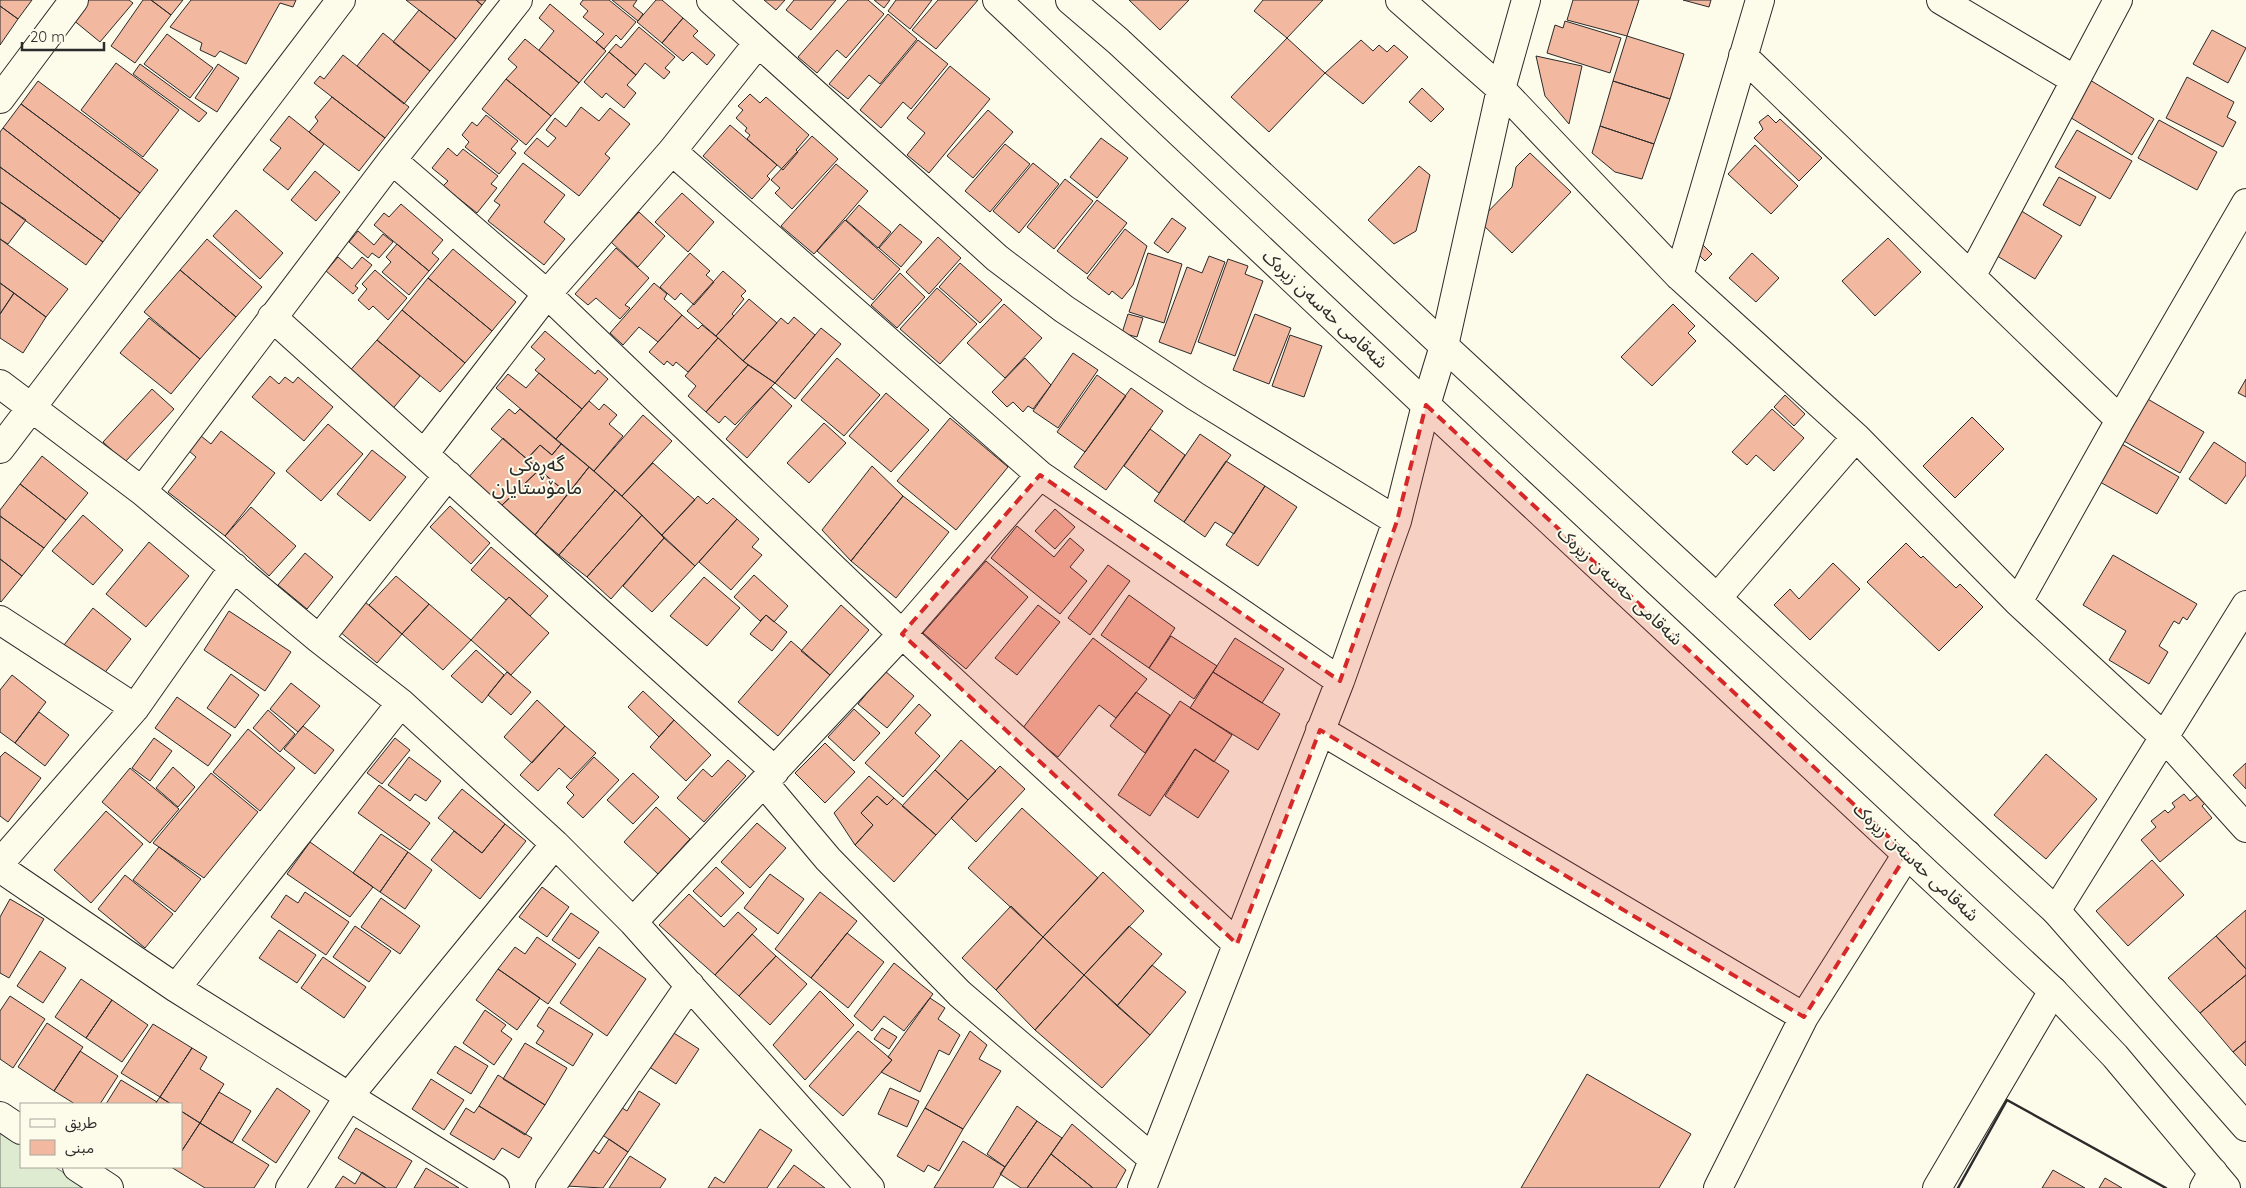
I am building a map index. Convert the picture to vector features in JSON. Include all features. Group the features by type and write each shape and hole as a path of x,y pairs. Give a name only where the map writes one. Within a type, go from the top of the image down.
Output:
{"street":[{"path":"0,99 74,0"},
{"path":"0,449 341,0"},
{"path":"142,491 392,160 518,0"},
{"path":"711,0 997,258 1064,309 1195,396 1397,521"},
{"name":"شەقامی حەسەن زیرەک","path":"997,0 1426,405 2053,991 2116,1056 2214,1183"},
{"path":"1070,0 1118,41 1444,346 2056,911 2246,1127"},
{"path":"1400,0 1501,89 1679,276 1856,437 2018,602 2164,738 2246,828"},
{"path":"1142,1188 1340,681 1397,521 1426,405 1444,346 1501,89 1526,0"},
{"path":"1679,276 1760,0"},
{"path":"1941,0 2075,80"},
{"path":"1972,275 2118,0"},
{"path":"424,454 546,294 672,151 758,43"},
{"path":"1743,56 1972,275 2120,420"},
{"path":"672,151 1040,475 1340,681"},
{"path":"392,160 546,294 902,634 1237,944"},
{"path":"2018,602 2120,420 2246,203"},
{"path":"272,317 448,475 769,777 828,859 960,994 1153,1159"},
{"path":"0,384 142,491 319,639 401,703 555,844 633,922 870,1188"},
{"path":"1717,598 1856,437"},
{"path":"319,639 448,475"},
{"path":"633,922 902,634 1040,475"},
{"path":"0,863 135,708 234,567"},
{"path":"2056,911 2246,605"},
{"path":"0,620 135,708"},
{"path":"176,988 401,703"},
{"path":"1320,730 1804,1017"},
{"path":"290,1188 349,1096 555,844"},
{"path":"1718,1188 1804,1017 1907,854"},
{"path":"0,868 176,988 495,1188"},
{"path":"550,1188 690,985"},
{"path":"1938,1188 2053,991"},
{"path":"0,1116 20,1129"},
{"path":"79,1168 109,1188"}],"highlighted area":[{"path":"1426,405 1907,854 1804,1017 1320,730 1237,944 902,634 1040,475 1340,681 1397,521"}],"green space":[{"path":"0,1131 20,1144 20,1168 57,1168 87,1188 0,1188"}],"building":[{"path":"0,0 32,0 18,19 0,6"},
{"path":"88,0 129,0 133,3 100,42 72,19"},
{"path":"143,0 151,0 171,15 135,63 111,46"},
{"path":"151,0 183,0 171,15"},
{"path":"191,0 296,0 293,7 280,3 246,64 220,51 215,57 200,50 202,43 170,27"},
{"path":"406,0 476,0 482,5 456,39"},
{"path":"476,0 486,0 482,5"},
{"path":"583,0 609,0 636,22 621,40 616,35 604,49 596,42 604,34 583,17 588,11 580,4"},
{"path":"612,0 637,0 633,6 643,14 638,21"},
{"path":"656,0 662,0 683,18 662,43 637,22"},
{"path":"764,0 785,0 776,10"},
{"path":"794,0 836,0 811,30 786,10"},
{"path":"848,0 868,0 884,14 846,58 837,50 817,73 798,57"},
{"path":"874,0 890,0 884,8"},
{"path":"896,0 932,0 910,29 888,11"},
{"path":"938,0 978,0 936,49 912,30"},
{"path":"1129,0 1189,0 1160,30"},
{"path":"1263,0 1323,0 1287,38 1254,11"},
{"path":"1573,0 1639,0 1627,36 1567,20"},
{"path":"1683,0 1711,0 1709,7"},
{"path":"550,4 606,51 579,83 539,50 554,31 539,18"},
{"path":"0,6 18,19 0,45"},
{"path":"419,10 456,39 430,71 393,42"},
{"path":"888,14 917,39 880,84 869,75 848,99 829,84"},
{"path":"683,18 698,31 693,36 715,55 707,65 692,52 683,61 662,43"},
{"path":"1565,21 1621,38 1610,73 1547,53 1555,25 1563,28"},
{"path":"639,27 675,57 665,68 670,72 664,79 645,63 636,75 609,52 616,44 621,48"},
{"path":"2212,30 2246,48 2228,83 2193,64"},
{"path":"383,33 430,71 404,104 357,66"},
{"path":"167,34 213,68 190,98 144,64"},
{"path":"1627,36 1684,54 1670,99 1613,81"},
{"path":"1287,38 1325,73 1269,132 1231,97"},
{"path":"525,39 579,83 551,116 506,79 517,67 508,59"},
{"path":"918,40 948,64 911,109 903,102 881,128 860,110"},
{"path":"1361,40 1373,51 1379,45 1387,52 1394,45 1408,57 1363,104 1325,73"},
{"path":"609,52 636,75 627,85 636,93 624,108 606,93 602,98 584,82"},
{"path":"343,55 409,107 385,138 314,83 320,76 324,79"},
{"path":"1536,56 1582,66 1569,124 1545,96"},
{"path":"116,63 179,110 143,157 81,110"},
{"path":"140,64 207,113 199,122 133,74"},
{"path":"218,64 239,78 217,112 195,98"},
{"path":"950,66 990,99 929,173 907,155 925,133 907,118"},
{"path":"2187,77 2234,102 2227,117 2236,122 2223,147 2166,118"},
{"path":"506,79 551,116 526,145 482,109"},
{"path":"2090,80 2154,119 2132,155 2068,116"},
{"path":"38,81 158,170 140,193 21,104"},
{"path":"1613,81 1670,99 1654,144 1600,126"},
{"path":"1422,88 1444,109 1431,122 1409,102"},
{"path":"750,94 760,103 766,97 809,135 783,170 747,139 750,135 745,131 747,128 736,118 743,110 738,106"},
{"path":"332,97 385,138 359,171 309,132 318,121 315,117"},
{"path":"21,104 140,193 120,219 3,128"},
{"path":"581,107 599,121 610,108 630,124 605,154 610,158 579,196 524,153 537,138 548,147 556,138 546,130 555,118 566,127"},
{"path":"988,110 1013,132 973,178 947,156"},
{"path":"486,115 518,141 511,149 516,153 499,174 465,147 469,142 462,135 472,122 477,126"},
{"path":"1768,115 1776,123 1780,119 1822,158 1799,181 1754,138 1763,129 1759,122"},
{"path":"289,116 324,144 288,190 263,170 281,148 270,140"},
{"path":"2159,120 2217,152 2197,190 2138,158"},
{"path":"730,125 777,165 767,176 770,179 752,199 703,156"},
{"path":"1600,126 1654,144 1642,179 1615,172 1592,153"},
{"path":"3,128 120,219 103,242 0,167 0,132"},
{"path":"2077,130 2132,161 2110,199 2055,167"},
{"path":"812,136 838,159 792,209 775,193 780,188 771,180"},
{"path":"1101,138 1128,158 1097,198 1070,177"},
{"path":"1005,144 1030,164 990,212 965,191"},
{"path":"1755,145 1798,186 1771,214 1728,174"},
{"path":"448,148 457,156 463,149 498,176 491,184 497,188 477,213 443,186 448,181 432,168"},
{"path":"1530,153 1571,192 1512,253 1479,221 1512,187 1516,167"},
{"path":"523,163 565,195 544,222 565,239 544,265 488,221 500,205 494,201"},
{"path":"1033,163 1059,184 1019,233 993,211"},
{"path":"836,164 868,191 814,254 781,226"},
{"path":"1419,166 1430,175 1416,231 1394,244 1368,220"},
{"path":"0,167 103,242 86,265 0,202"},
{"path":"315,171 340,192 316,221 291,200"},
{"path":"2059,177 2096,197 2080,226 2043,205"},
{"path":"1065,179 1093,201 1054,249 1027,227"},
{"path":"682,193 714,222 688,252 655,222"},
{"path":"1097,200 1127,223 1087,274 1057,251"},
{"path":"0,202 26,220 8,244 0,239"},
{"path":"401,204 443,240 432,253 439,259 429,271 374,225 384,213 389,217"},
{"path":"859,205 891,232 878,248 846,220"},
{"path":"2015,207 2062,236 2035,279 1989,251"},
{"path":"236,210 283,253 260,279 213,236"},
{"path":"639,212 665,236 638,267 611,242"},
{"path":"1172,218 1186,228 1168,253 1154,243"},
{"path":"845,220 900,269 873,300 817,251"},
{"path":"900,224 922,242 901,267 879,248"},
{"path":"1125,229 1147,246 1133,285 1122,299 1112,291 1109,295 1087,278"},
{"path":"358,231 374,245 383,234 393,242 379,258 372,253 368,258 349,242"},
{"path":"938,237 961,258 929,294 906,272"},
{"path":"1888,238 1921,272 1875,316 1842,281"},
{"path":"0,239 68,289 46,317 0,283"},
{"path":"207,239 262,287 236,317 180,270"},
{"path":"1700,242 1712,254 1705,261 1697,253"},
{"path":"397,244 429,271 409,295 382,272 391,262 386,257"},
{"path":"616,248 649,278 625,305 630,308 620,319 596,298 588,305 575,294"},
{"path":"453,249 516,302 492,331 428,278"},
{"path":"690,253 710,271 706,275 714,282 694,305 681,293 675,300 660,287"},
{"path":"1148,253 1182,264 1164,323 1129,312"},
{"path":"1752,253 1779,278 1756,302 1729,278"},
{"path":"1209,256 1225,262 1191,354 1159,342 1187,267 1202,273"},
{"path":"338,257 352,269 362,257 372,265 355,286 358,288 353,294 326,271"},
{"path":"1228,259 1248,266 1245,274 1263,281 1235,356 1198,342"},
{"path":"960,263 1002,300 980,323 939,287"},
{"path":"180,270 236,317 200,359 144,312"},
{"path":"375,270 407,298 388,320 373,306 369,310 358,300 367,289 362,284"},
{"path":"723,271 746,291 741,296 744,299 732,314 734,316 716,336 687,311"},
{"path":"900,273 925,297 897,328 871,305"},
{"path":"428,278 492,331 465,363 402,310"},
{"path":"0,283 14,293 0,314"},
{"path":"654,283 667,294 664,299 682,315 658,342 639,327 623,345 610,333"},
{"path":"937,288 977,324 940,364 900,329"},
{"path":"14,293 46,317 23,353 0,338 0,314"},
{"path":"749,299 777,323 743,361 716,336"},
{"path":"1004,304 1042,338 1005,378 967,343"},
{"path":"1673,304 1695,326 1688,333 1696,341 1652,386 1621,357"},
{"path":"402,310 465,363 440,392 377,340"},
{"path":"1128,314 1143,318 1137,337 1122,333"},
{"path":"1255,314 1291,328 1269,384 1233,370"},
{"path":"682,315 698,329 702,325 718,338 688,372 676,362 673,366 667,361 664,365 649,352"},
{"path":"794,317 815,335 775,383 743,361 781,318 788,324"},
{"path":"149,318 200,359 171,394 120,353"},
{"path":"821,328 841,344 795,399 775,383"},
{"path":"545,331 595,374 598,370 608,379 582,409 535,370 545,359 531,347"},
{"path":"1290,335 1322,346 1304,397 1272,386"},
{"path":"718,338 748,365 706,412 688,396 696,386 685,376"},
{"path":"377,340 420,376 390,412 346,375"},
{"path":"1073,353 1098,370 1058,428 1033,411"},
{"path":"837,358 880,395 844,436 801,400"},
{"path":"1025,358 1051,385 1033,409 1028,406 1023,412 1013,402 1007,407 992,392"},
{"path":"748,365 775,383 735,425 725,416 719,423 706,412"},
{"path":"539,373 582,409 556,439 496,388 508,374 526,388"},
{"path":"1097,375 1126,396 1085,452 1057,432"},
{"path":"270,376 279,384 285,377 293,383 298,377 333,407 304,441 252,397"},
{"path":"2246,379 2246,397 2238,393"},
{"path":"771,387 792,406 747,458 726,439"},
{"path":"1131,388 1163,411 1106,490 1074,467"},
{"path":"152,389 174,409 125,462 103,442"},
{"path":"886,393 929,430 891,472 849,436"},
{"path":"1785,395 1805,414 1794,426 1774,407"},
{"path":"2146,398 2204,432 2180,473 2122,440"},
{"path":"589,401 599,410 604,404 617,415 609,424 623,436 594,471 556,439"},
{"path":"509,409 515,414 520,409 561,444 552,455 540,445 527,459 491,429"},
{"path":"1772,409 1804,438 1774,471 1756,455 1747,465 1732,452"},
{"path":"643,415 672,441 622,496 594,471"},
{"path":"1972,417 2004,449 1955,498 1923,466"},
{"path":"950,418 1008,467 956,530 897,481"},
{"path":"824,423 846,443 809,483 787,463"},
{"path":"328,424 363,454 321,501 286,471"},
{"path":"1150,429 1185,455 1159,493 1124,466"},
{"path":"221,431 275,473 225,536 168,492 196,457 189,451 201,436 211,444"},
{"path":"1200,434 1231,455 1184,522 1154,501"},
{"path":"503,438 539,470 501,506 467,479"},
{"path":"2214,442 2246,463 2246,475 2226,504 2189,479"},
{"path":"561,444 589,467 568,494 527,459 540,445 552,455"},
{"path":"2122,444 2179,477 2157,514 2100,482"},
{"path":"372,450 406,477 370,521 337,494"},
{"path":"42,456 88,493 66,520 20,484"},
{"path":"1226,461 1265,486 1234,534 1215,522 1205,537 1184,522"},
{"path":"653,463 695,500 662,535 622,496"},
{"path":"872,466 903,496 851,561 822,530"},
{"path":"589,467 615,490 559,555 535,535"},
{"path":"539,470 568,494 535,535 501,506"},
{"path":"20,484 66,520 44,548 0,516 0,510"},
{"path":"1265,486 1297,507 1258,566 1226,545"},
{"path":"615,490 642,515 587,577 559,555"},
{"path":"698,496 707,504 713,498 737,519 695,566 662,535"},
{"path":"903,496 949,532 896,598 851,561"},
{"path":"450,506 490,543 471,564 430,527"},
{"path":"251,507 296,546 269,576 225,536"},
{"path":"1055,509 1075,527 1055,549 1035,531"},
{"path":"83,515 123,550 93,585 52,551"},
{"path":"642,515 664,538 611,599 587,577"},
{"path":"0,516 44,548 22,576 0,559"},
{"path":"737,519 759,539 752,547 762,555 731,590 699,562"},
{"path":"1017,526 1054,557 1070,538 1084,550 1070,567 1087,581 1060,614 991,558"},
{"path":"664,538 695,566 652,612 623,586"},
{"path":"149,542 189,576 146,627 106,594"},
{"path":"1906,543 1921,558 1923,556 1956,588 1960,584 1983,607 1939,651 1867,582"},
{"path":"491,547 548,596 530,616 509,597 506,600 471,570"},
{"path":"305,553 333,577 307,609 278,585"},
{"path":"2113,555 2197,604 2187,620 2183,617 2179,624 2174,621 2159,646 2168,652 2149,684 2109,660 2126,631 2083,605"},
{"path":"0,559 22,576 1,602 0,601"},
{"path":"986,561 1028,597 966,669 923,633"},
{"path":"1833,563 1860,589 1810,640 1774,605 1790,589 1799,599"},
{"path":"1108,565 1130,581 1090,635 1068,618"},
{"path":"754,575 788,606 774,622 766,615 760,621 734,597"},
{"path":"396,576 429,604 402,634 369,605"},
{"path":"704,577 740,608 707,646 670,616"},
{"path":"1129,595 1175,628 1149,668 1101,635"},
{"path":"509,597 549,633 511,675 471,640"},
{"path":"364,601 402,634 377,663 339,631"},
{"path":"429,604 471,640 443,670 402,634"},
{"path":"841,605 869,630 830,675 801,651"},
{"path":"1038,605 1060,622 1017,675 995,658"},
{"path":"93,608 131,639 103,675 64,645"},
{"path":"229,611 291,652 265,691 204,650"},
{"path":"766,615 787,632 772,651 750,634"},
{"path":"1171,636 1217,666 1194,699 1149,668"},
{"path":"1093,638 1147,679 1116,718 1099,705 1058,757 1022,729"},
{"path":"1235,638 1284,669 1262,703 1213,672"},
{"path":"791,641 830,675 778,736 738,702"},
{"path":"476,650 504,675 482,703 451,676"},
{"path":"885,671 914,696 887,728 858,704"},
{"path":"507,672 531,692 511,715 488,695"},
{"path":"1213,672 1280,714 1258,750 1190,708"},
{"path":"231,674 259,695 235,728 207,708"},
{"path":"12,675 46,702 15,743 0,732 0,690"},
{"path":"291,683 320,706 298,732 270,709"},
{"path":"643,691 674,720 659,737 628,707"},
{"path":"1136,692 1170,715 1145,753 1110,726"},
{"path":"177,697 231,735 208,766 155,728"},
{"path":"537,700 565,726 532,763 504,737"},
{"path":"1180,701 1232,735 1214,762 1195,749 1150,816 1118,795"},
{"path":"919,704 931,715 915,733 940,756 903,797 865,763"},
{"path":"854,709 880,733 854,761 828,737"},
{"path":"268,710 295,734 280,752 253,728"},
{"path":"39,712 69,735 45,766 15,743"},
{"path":"674,720 711,755 686,781 650,747"},
{"path":"303,726 334,750 315,774 284,749"},
{"path":"565,726 596,753 571,779 559,768 538,791 520,775"},
{"path":"248,729 295,768 260,811 213,772"},
{"path":"154,738 172,751 150,781 132,768"},
{"path":"395,738 410,750 382,784 367,773"},
{"path":"961,740 996,771 968,800 935,770"},
{"path":"825,743 855,772 825,803 795,773"},
{"path":"1195,749 1229,771 1198,818 1165,796"},
{"path":"5,752 41,778 8,822 0,816 0,757"},
{"path":"2046,754 2097,799 2046,859 1994,815"},
{"path":"409,757 441,781 426,801 415,794 410,801 388,785"},
{"path":"594,757 619,780 583,818 567,803 574,795 566,787"},
{"path":"728,760 746,776 704,822 677,798 703,769 712,777"},
{"path":"2246,763 2246,789 2233,775"},
{"path":"1000,766 1025,789 976,842 951,818"},
{"path":"173,767 195,787 178,807 156,788"},
{"path":"130,768 179,809 150,843 102,802"},
{"path":"935,770 968,800 936,835 902,806"},
{"path":"211,773 258,812 204,878 153,843"},
{"path":"633,773 659,797 633,824 607,800"},
{"path":"869,776 894,798 887,805 877,796 861,813 873,825 855,845 834,813"},
{"path":"379,785 430,823 410,850 358,813"},
{"path":"462,789 505,824 482,853 438,818"},
{"path":"2184,794 2190,801 2198,795 2205,803 2202,806 2212,818 2160,862 2141,840 2156,827 2151,821 2165,810 2168,813 2175,807 2172,803"},
{"path":"877,796 887,805 894,798 936,835 894,882 855,845 873,825 861,813"},
{"path":"656,807 690,839 658,874 624,842"},
{"path":"1022,808 1098,878 1043,937 968,868"},
{"path":"106,811 143,844 91,903 54,870"},
{"path":"757,823 786,848 750,888 721,862"},
{"path":"505,824 526,841 480,899 431,860 454,831 482,853"},
{"path":"381,834 408,852 380,892 353,873"},
{"path":"310,842 373,887 350,917 287,874"},
{"path":"159,847 201,879 175,912 133,880"},
{"path":"408,852 432,870 405,909 380,892"},
{"path":"2152,860 2184,895 2128,946 2096,911"},
{"path":"716,867 744,893 721,917 693,891"},
{"path":"1103,872 1144,911 1084,975 1043,937"},
{"path":"770,874 804,899 778,934 744,908"},
{"path":"125,875 173,914 145,948 98,909"},
{"path":"542,887 569,907 547,937 519,917"},
{"path":"305,892 349,922 326,955 271,917 286,895 298,903"},
{"path":"820,892 857,921 811,978 775,949"},
{"path":"689,894 724,927 738,912 757,929 715,975 659,925"},
{"path":"381,898 420,926 400,954 361,927"},
{"path":"10,899 44,919 9,978 0,973 0,917"},
{"path":"1011,906 1043,937 996,990 962,958"},
{"path":"2246,910 2246,969 2216,936"},
{"path":"571,913 599,932 579,959 552,940"},
{"path":"355,926 391,951 369,982 333,957"},
{"path":"1129,926 1162,954 1117,1006 1084,975"},
{"path":"279,930 316,955 297,983 259,958"},
{"path":"847,933 884,962 848,1008 811,978"},
{"path":"752,934 776,956 739,996 715,975"},
{"path":"2216,936 2246,969 2246,975 2200,1013 2168,978"},
{"path":"537,937 576,964 548,1004 498,969 515,947 525,954"},
{"path":"1043,937 1084,975 1035,1030 996,990"},
{"path":"599,947 646,979 607,1036 560,1003"},
{"path":"40,951 66,968 43,1003 17,986"},
{"path":"776,956 807,984 770,1025 739,996"},
{"path":"323,957 366,987 344,1018 301,988"},
{"path":"894,963 933,994 904,1031 884,1016 872,1031 854,1016"},
{"path":"1152,965 1186,992 1150,1035 1117,1006"},
{"path":"498,969 540,998 517,1030 476,1000"},
{"path":"1084,975 1150,1035 1102,1088 1035,1030"},
{"path":"2246,975 2246,1041 2233,1052 2200,1013"},
{"path":"81,979 112,1000 86,1038 55,1017"},
{"path":"820,991 854,1025 805,1080 773,1045"},
{"path":"10,996 45,1019 13,1068 0,1059 0,1011"},
{"path":"930,998 945,1008 938,1019 960,1035 949,1055 939,1050 920,1092 881,1072 892,1060 888,1057"},
{"path":"112,1000 148,1025 122,1062 86,1038"},
{"path":"549,1007 593,1034 573,1066 536,1043 544,1031 537,1026"},
{"path":"485,1010 506,1025 501,1031 512,1039 494,1065 463,1043"},
{"path":"47,1023 83,1047 54,1091 18,1067"},
{"path":"153,1024 192,1048 160,1097 121,1073"},
{"path":"882,1028 897,1037 889,1049 874,1039"},
{"path":"669,1030 699,1049 676,1084 646,1065"},
{"path":"858,1031 892,1060 843,1116 809,1086"},
{"path":"970,1031 987,1045 979,1059 1001,1071 963,1129 925,1108"},
{"path":"2246,1041 2246,1066 2233,1052"},
{"path":"525,1043 567,1068 545,1105 503,1079"},
{"path":"455,1046 488,1066 471,1094 437,1073"},
{"path":"192,1048 207,1057 200,1069 224,1084 200,1123 182,1112 182,1103 169,1103 160,1097"},
{"path":"80,1051 118,1076 101,1103 73,1103 54,1091"},
{"path":"1587,1074 1691,1134 1659,1188 1521,1188"},
{"path":"498,1075 545,1105 525,1135 479,1106"},
{"path":"431,1079 464,1100 444,1130 412,1109"},
{"path":"121,1080 157,1102 156,1103 107,1103"},
{"path":"277,1088 310,1111 276,1163 242,1140"},
{"path":"890,1088 919,1101 907,1127 878,1114"},
{"path":"639,1091 660,1104 628,1152 601,1134 619,1106 627,1111"},
{"path":"219,1092 251,1111 232,1143 200,1123"},
{"path":"160,1097 169,1103 156,1103"},
{"path":"479,1106 532,1138 519,1158 502,1148 494,1160 450,1134 466,1108 474,1113"},
{"path":"1017,1106 1037,1121 1005,1167 987,1154"},
{"path":"925,1108 963,1129 939,1171 928,1165 924,1172 897,1156"},
{"path":"182,1112 200,1123 182,1150"},
{"path":"1037,1121 1062,1138 1027,1188 1021,1188 1000,1174"},
{"path":"200,1123 269,1165 254,1188 205,1188 173,1168 182,1168 182,1150"},
{"path":"1072,1124 1126,1170 1116,1188 1093,1188 1051,1154"},
{"path":"356,1128 412,1161 396,1188 386,1188 338,1158"},
{"path":"760,1129 792,1150 767,1188 708,1188 715,1177 724,1183"},
{"path":"609,1139 628,1152 603,1188 566,1186 592,1149 599,1154"},
{"path":"963,1141 1005,1167 993,1188 934,1188"},
{"path":"1051,1154 1093,1188 1027,1188"},
{"path":"630,1156 666,1179 660,1188 609,1188"},
{"path":"794,1165 825,1188 777,1188"},
{"path":"426,1168 459,1188 414,1188"},
{"path":"2053,1170 2085,1188 2042,1188"},
{"path":"362,1172 386,1188 335,1188 343,1176 355,1184"},
{"path":"2105,1178 2122,1188 2099,1188"}],"wall":[{"path":"1958,1188 2007,1100 2166,1188"}],"district":[{"name":"گەڕەکی مامۆستایان","path":"537,476"}]}
